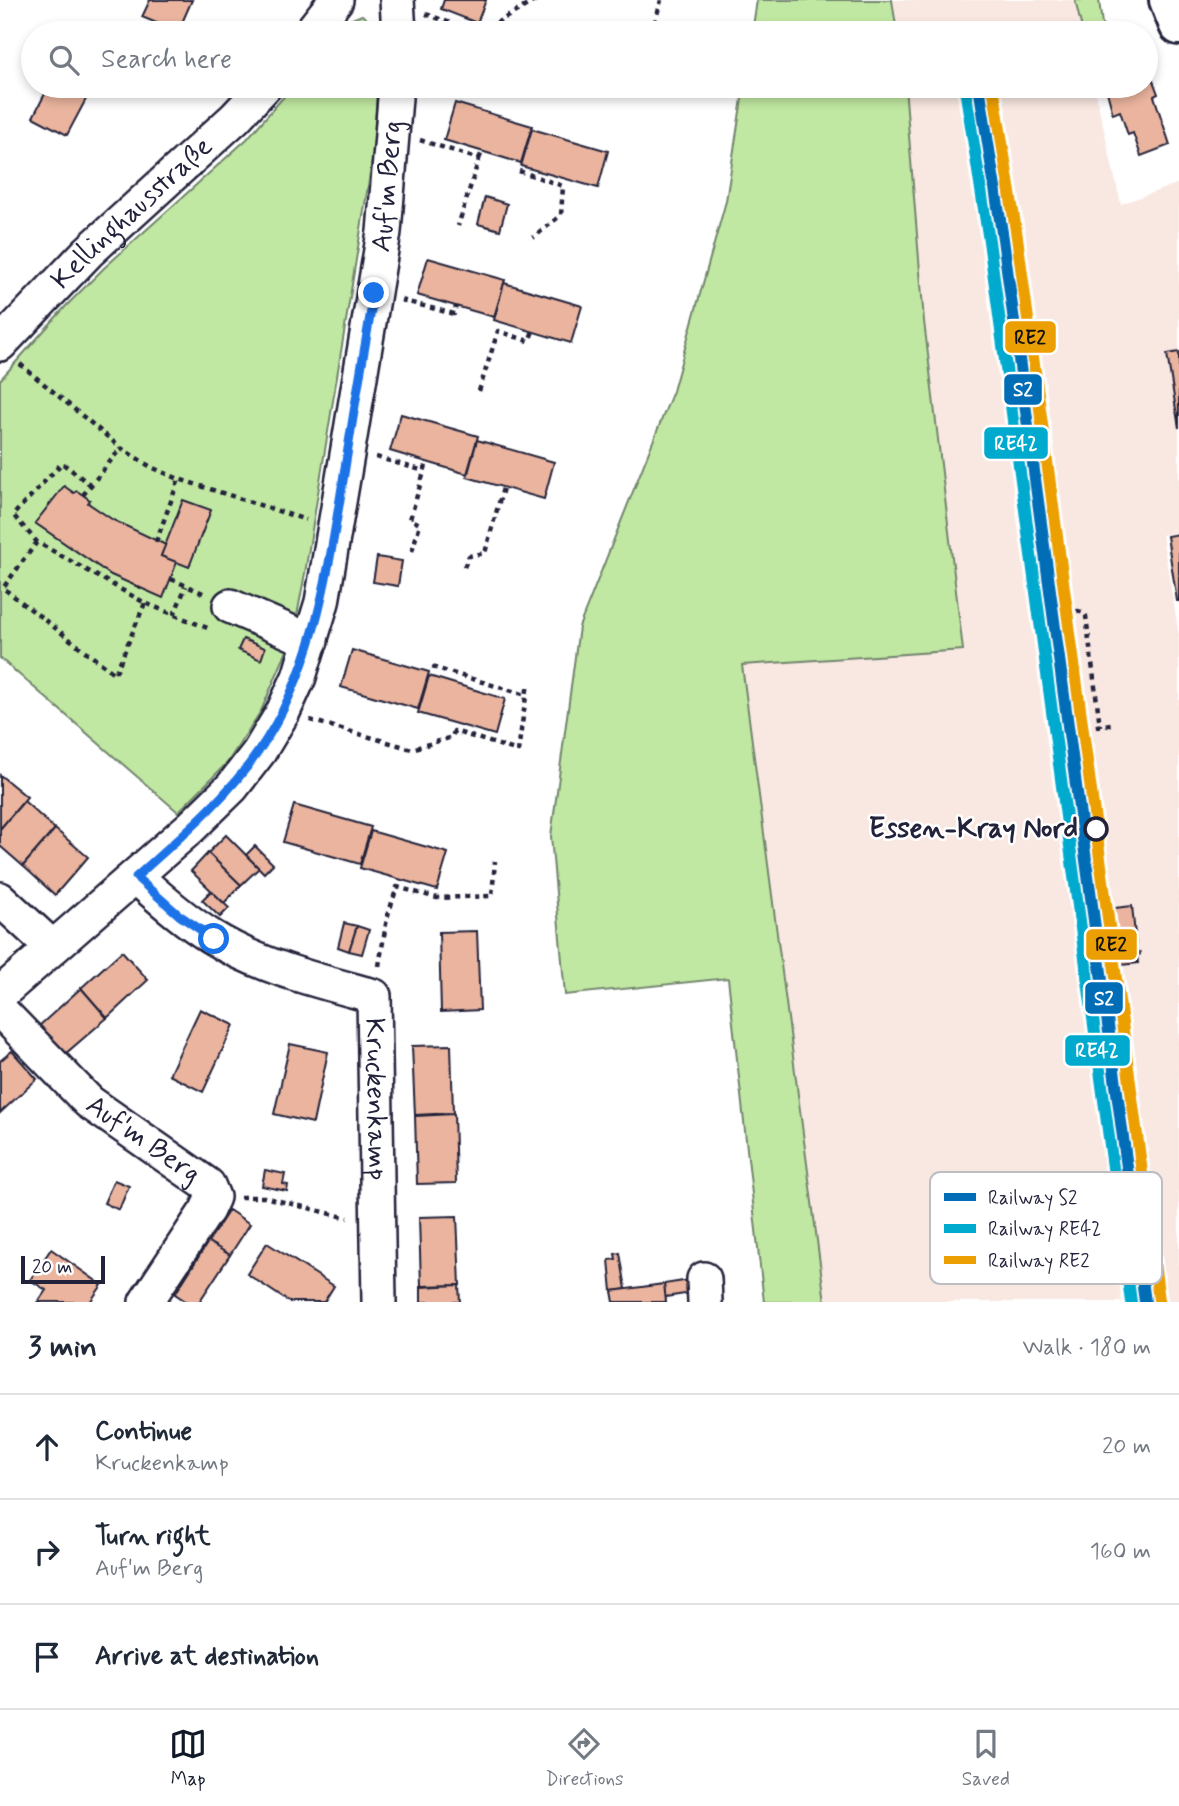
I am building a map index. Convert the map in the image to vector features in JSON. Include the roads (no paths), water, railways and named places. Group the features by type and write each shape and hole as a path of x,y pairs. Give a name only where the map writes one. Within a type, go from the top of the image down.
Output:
{"main road":[{"path":"1170,0 1179,25"}],"street":[{"path":"319,21 336,0"},
{"name":"Kellinghausstraße","path":"5,350 89,252 254,98"},
{"name":"Auf'm Berg","path":"0,994 136,877 232,787 259,752 283,712 299,677 322,602 335,529 384,232 395,98"},
{"path":"224,619 311,641"},
{"name":"Kruckenkamp","path":"136,877 179,915 214,939 250,957 374,996 379,1302"},
{"path":"0,899 52,947"},
{"name":"Auf'm Berg","path":"0,1010 89,1102 208,1185 213,1197 207,1210 152,1293"}],"rail line":[{"name":"RE42","path":"967,98 989,241 1114,1172"},
{"name":"S2","path":"981,98 1003,239 1128,1172"},
{"name":"RE2","path":"995,98 1017,237 1142,1172"},
{"name":"RE42","path":"1129,1284 1131,1302"},
{"name":"S2","path":"1143,1284 1145,1302"},
{"name":"RE2","path":"1157,1284 1159,1300"}],"place":[{"name":"Essen-Kray Nord","path":"1096,829"}]}
